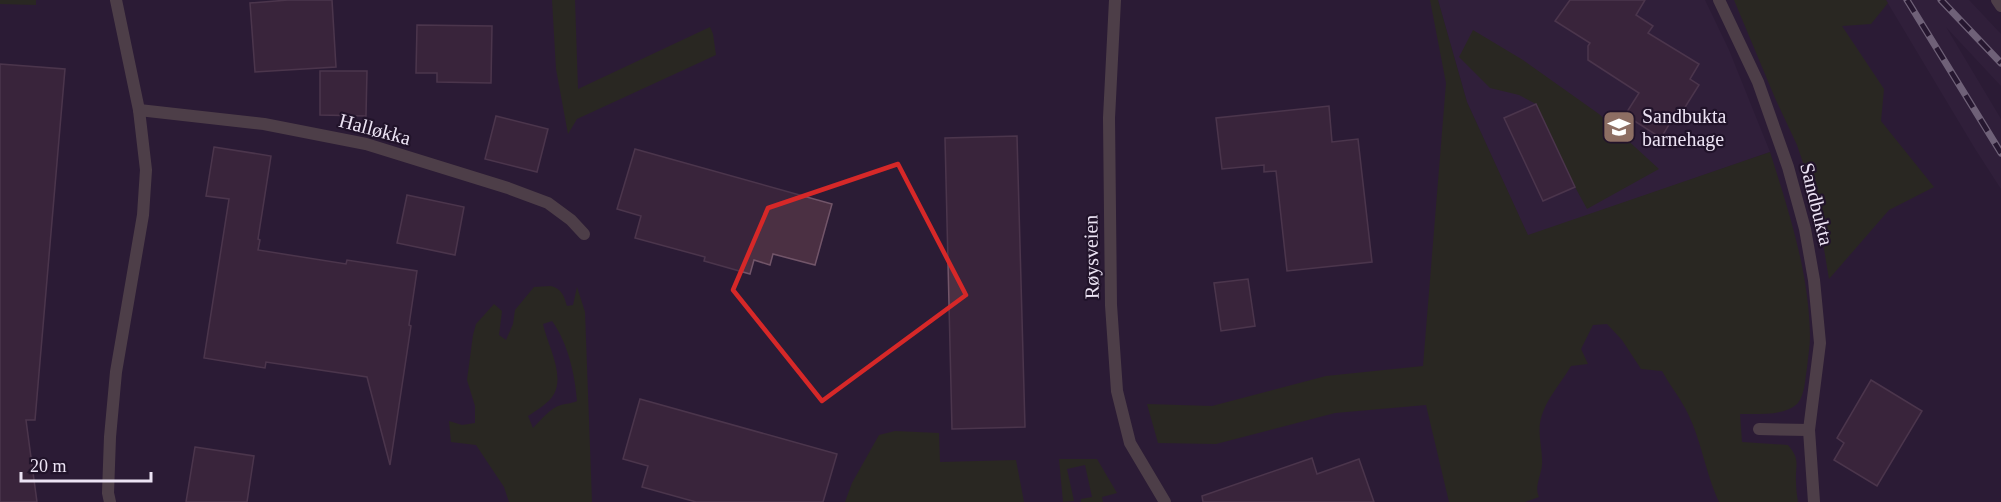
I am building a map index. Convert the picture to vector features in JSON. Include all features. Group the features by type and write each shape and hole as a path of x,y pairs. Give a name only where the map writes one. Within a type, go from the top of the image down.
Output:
{"street":[{"path":"110,502 108,493 110,437 116,372 143,214 146,171 139,111 116,0"},
{"name":"Røysveien","path":"1115,0 1109,118 1111,305 1117,391 1130,443 1165,502"},
{"name":"Sandbukta","path":"1719,0 1758,82 1788,167 1805,229 1814,280 1820,343 1809,430 1814,502"},
{"path":"1997,0 2001,6"},
{"name":"Halløkka","path":"139,111 264,124 366,144 508,188 548,203 571,220 584,234"},
{"path":"1759,429 1809,430"}],"highlighted area":[{"path":"898,164 966,295 822,401 733,290 768,208"}],"shaded area":[{"name":"Sandbukta barnehage","path":"1438,0 1705,0 1729,50 1770,152 1528,236 1467,102"},
{"path":"1886,0 1969,0 2001,34 2001,86 1946,27 2001,119 2001,189 1974,147"}],"green space":[{"path":"0,0 36,0 36,5 0,4"},
{"path":"552,0 575,0 578,89 710,27 716,55 577,119 568,134 556,69"},
{"path":"1430,0 1438,0 1467,102 1528,235 1770,152 1802,265 1809,312 1809,348 1804,386 1798,403 1779,412 1740,414 1742,442 1788,445 1796,459 1798,502 1719,502 1690,419 1662,371 1641,369 1622,340 1607,324 1593,325 1581,349 1588,364 1571,366 1545,407 1540,423 1542,460 1537,485 1539,497 1525,502 1449,502 1426,405 1335,413 1216,444 1158,443 1147,404 1212,406 1326,376 1423,366 1446,83"},
{"path":"1734,0 1886,0 1888,3 1871,24 1842,26 1884,89 1881,121 1934,187 1889,210 1829,279 1816,201 1797,145"},
{"path":"1473,30 1523,60 1599,114 1659,169 1587,209 1536,104 1519,95 1490,88 1459,57"},
{"path":"551,286 558,289 564,296 567,306 573,305 577,287 585,312 592,502 509,502 504,487 476,445 451,442 449,421 462,425 475,423 475,406 467,380 476,324 494,304 502,311 499,335 506,340 513,324 515,310 534,287","holes":["552,321 570,360 577,401 553,409 533,428 528,416 549,400 557,386 554,359 543,324"]},
{"path":"895,431 939,433 940,462 1016,460 1024,502 845,502 852,483 879,435"},
{"path":"1059,459 1097,459 1117,493 1102,497 1103,502 1081,502 1081,499 1092,497 1085,465 1067,469 1074,501 1063,502"}],"building":[{"path":"332,0 336,67 255,72 250,3"},
{"path":"1570,0 1645,0 1636,15 1653,26 1648,33 1699,64 1690,79 1699,85 1677,120 1673,118 1661,138 1625,115 1639,93 1588,60 1590,43 1555,21"},
{"path":"417,25 492,26 491,83 437,82 437,73 416,73"},
{"path":"0,64 65,69 35,420 26,420 37,502 0,502"},
{"path":"320,71 367,71 366,116 320,115"},
{"path":"1536,104 1575,187 1543,201 1504,118"},
{"path":"1329,106 1332,142 1358,139 1372,262 1287,271 1276,171 1264,172 1264,165 1222,169 1216,118"},
{"path":"496,116 548,129 537,172 485,159"},
{"path":"1017,136 1025,427 952,429 945,138"},
{"path":"214,147 271,156 258,250 346,264 347,260 417,271 390,465 367,377 266,362 265,368 204,358 229,199 206,196"},
{"path":"635,149 832,204 815,265 773,254 770,265 754,260 750,274 704,261 705,257 635,238 641,216 617,209"},
{"path":"407,195 464,207 455,255 397,243"},
{"path":"1248,279 1255,326 1221,331 1214,283"},
{"path":"1871,380 1922,411 1877,486 1834,460 1844,443 1837,438"},
{"path":"640,399 837,454 823,502 696,502 642,487 648,466 623,459"},
{"path":"195,447 254,456 247,502 186,502"},
{"path":"1312,458 1317,474 1359,459 1374,502 1203,502 1202,496"}],"railway":[{"path":"1907,0 2001,153"},
{"path":"1941,0 2001,63"}],"place":[{"name":"Sandbukta barnehage","path":"1619,127"}]}
